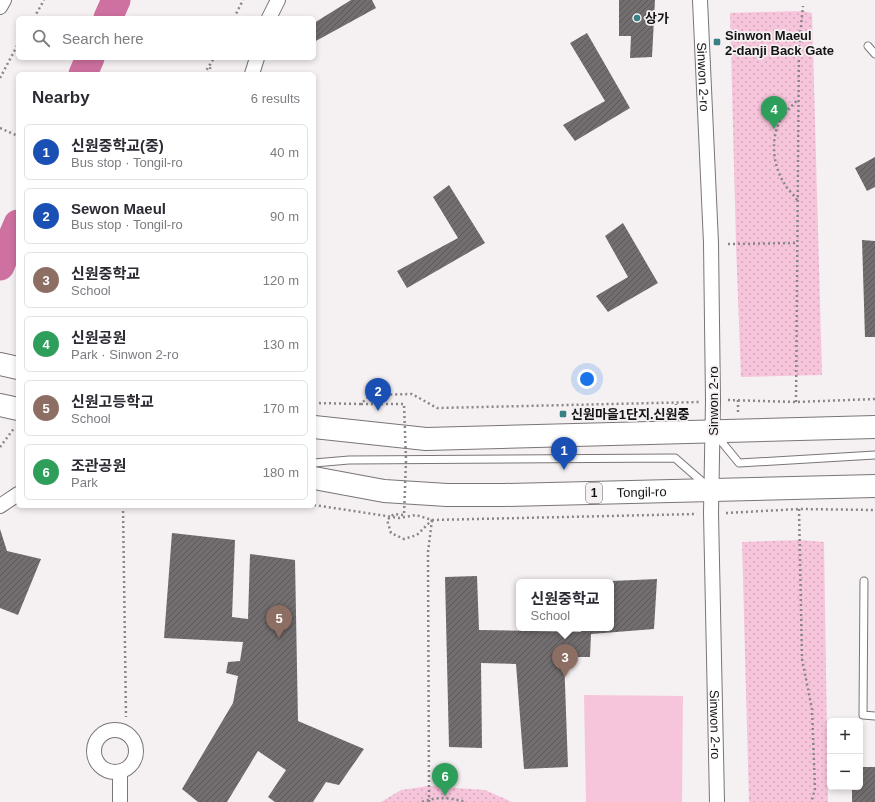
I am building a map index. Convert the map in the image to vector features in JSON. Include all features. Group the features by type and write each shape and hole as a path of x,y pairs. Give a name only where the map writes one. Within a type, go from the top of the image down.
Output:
{"main road":[{"path":"0,364 16,368"},
{"path":"0,405 16,409"},
{"path":"316,427 426,438 875,426"},
{"name":"Tongil-ro","path":"316,478 384,491 447,495 875,486"}],"street":[{"path":"0,7 4,0"},
{"path":"270,16 278,0"},
{"name":"Sinwon 2-ro","path":"700,0 710,243 717,802"},
{"path":"253,72 256,60"},
{"path":"0,506 16,495"},
{"path":"120,772 120,802"}],"lane":[{"path":"868,46 875,54"},
{"path":"713,431 739,463 875,455"},
{"path":"316,463 349,460 675,458 712,490"},
{"path":"864,581 863,715 875,716"}],"path":[{"path":"35,16 44,0"},
{"path":"235,16 242,0"},
{"path":"796,402 799,46 803,6"},
{"path":"0,78 16,48"},
{"path":"205,72 212,62"},
{"path":"210,72 212,62"},
{"path":"797,200 784,183 775,164 774,146 777,129 785,113 799,98"},
{"path":"2,129 16,135"},
{"path":"728,244 797,243"},
{"path":"361,404 370,395 412,394 437,408 676,404"},
{"path":"738,400 796,402 875,399"},
{"path":"316,403 404,404 406,460 404,515 394,514 386,520 391,533 404,539 417,535 432,520"},
{"path":"0,447 16,426"},
{"path":"316,505 399,518 416,516 432,520 680,515"},
{"path":"123,508 126,717"},
{"path":"737,512 799,509 875,510"},
{"path":"799,509 802,659 812,709 815,767 815,790 811,802"},
{"path":"429,801 428,552 432,520"},
{"path":"422,802 451,798 466,802"}],"shaded area":[{"path":"803,11 812,13 822,375 741,377 730,13"},
{"path":"800,540 824,542 828,802 749,802 742,542"},
{"path":"584,695 683,696 682,802 586,802"},
{"path":"429,786 485,790 512,802 381,802 401,790"}],"building":[{"path":"351,0 372,0 376,8 316,41 316,22"},
{"name":"상가","path":"619,0 655,0 652,57 630,58 631,36 619,36"},
{"path":"587,33 630,108 575,141 563,125 605,101 570,43"},
{"path":"875,157 875,187 867,191 855,168"},
{"path":"449,185 485,243 407,288 397,271 458,238 433,197"},
{"path":"623,223 658,283 608,312 596,296 628,277 605,236"},
{"path":"862,240 875,241 875,337 865,337"},
{"path":"0,529 7,551 41,559 18,615 0,608"},
{"path":"172,533 235,540 232,617 248,619 250,554 295,560 298,721 364,749 339,785 326,782 313,802 275,802 268,797 286,770 258,751 227,802 198,802 182,789 233,703 238,676 226,673 228,662 240,661 243,642 164,638"},
{"path":"477,576 479,630 581,632 614,631 614,581 657,579 654,629 591,634 590,657 564,657 568,767 524,769 516,664 481,663 482,748 449,747 445,577"},
{"path":"863,767 875,767 875,802 852,802 852,790 863,790"}],"waterway":[{"path":"109,16 116,0"},
{"path":"84,72 89,60"},
{"path":"0,266 16,229"}],"place":[{"name":"상가","path":"637,18"},
{"name":"Sinwon Maeul 2-danji Back Gate","path":"717,42"},
{"name":"신원공원","path":"774,129"},
{"name":"Sewon Maeul","path":"378,411"},
{"name":"신원마을1단지.신원중","path":"563,414"},
{"name":"신원중학교(중)","path":"564,470"},
{"name":"신원고등학교","path":"279,638"},
{"name":"신원중학교","path":"565,677"},
{"name":"조관공원","path":"445,796"}]}
